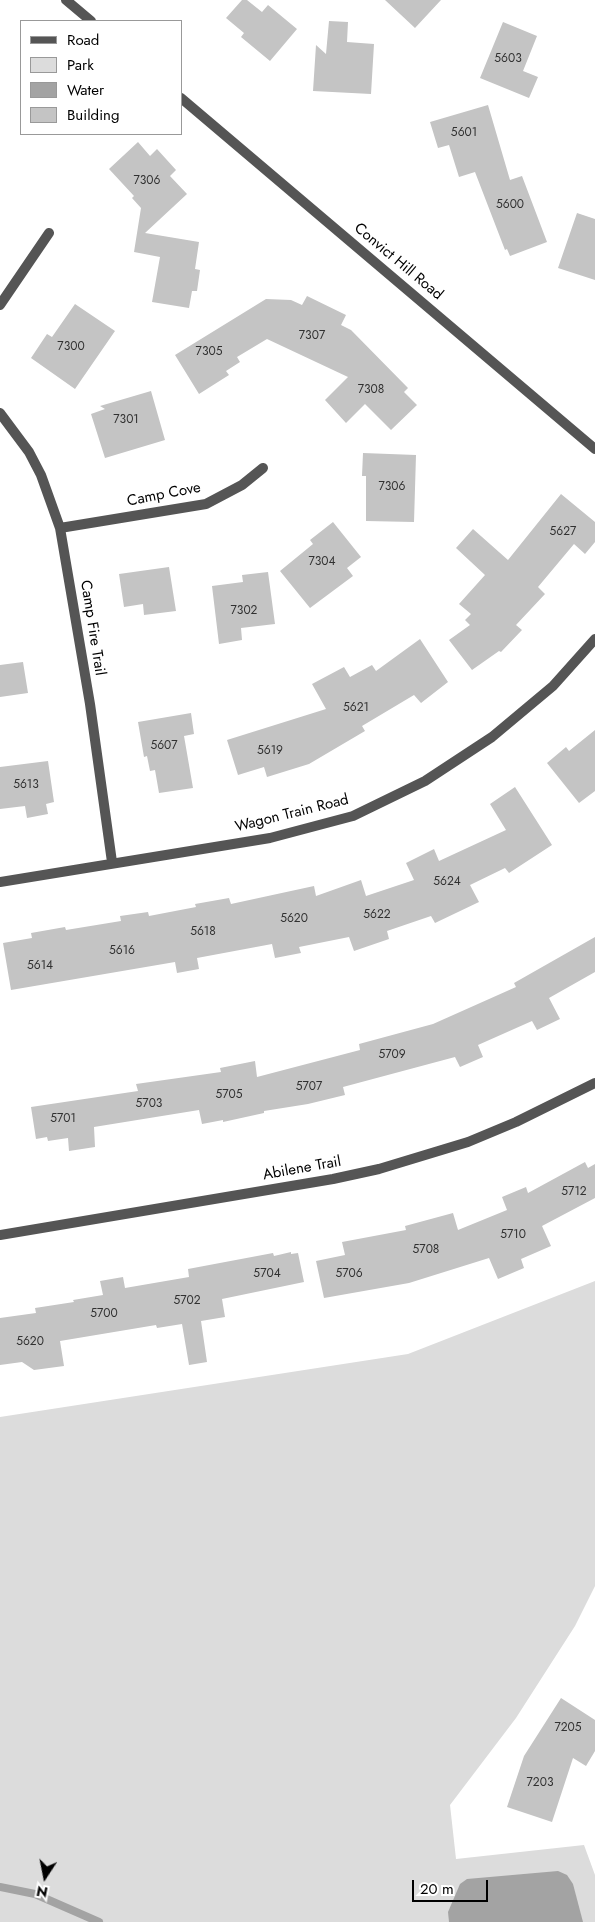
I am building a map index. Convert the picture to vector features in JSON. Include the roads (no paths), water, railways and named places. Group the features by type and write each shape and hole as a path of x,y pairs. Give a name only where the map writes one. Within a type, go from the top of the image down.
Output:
{"street":[{"path":"66,0 90,20"},
{"name":"Convict Hill Road","path":"182,99 595,449"},
{"path":"0,305 49,233"},
{"name":"Camp Fire Trail","path":"0,413 29,452 41,474 60,528 90,704 112,862"},
{"name":"Camp Cove","path":"60,528 206,504 242,485 263,468"},
{"name":"Wagon Train Road","path":"0,882 112,862 270,838 353,816 425,781 492,737 553,686 595,640"},
{"name":"Abilene Trail","path":"0,1232 333,1179 379,1169 468,1142 516,1122 595,1083"}],"water":[{"path":"558,1871 567,1875 573,1884 583,1922 449,1922 448,1912 460,1884 467,1879"}],"waterway":[{"path":"0,1887 35,1894 99,1922"}]}
